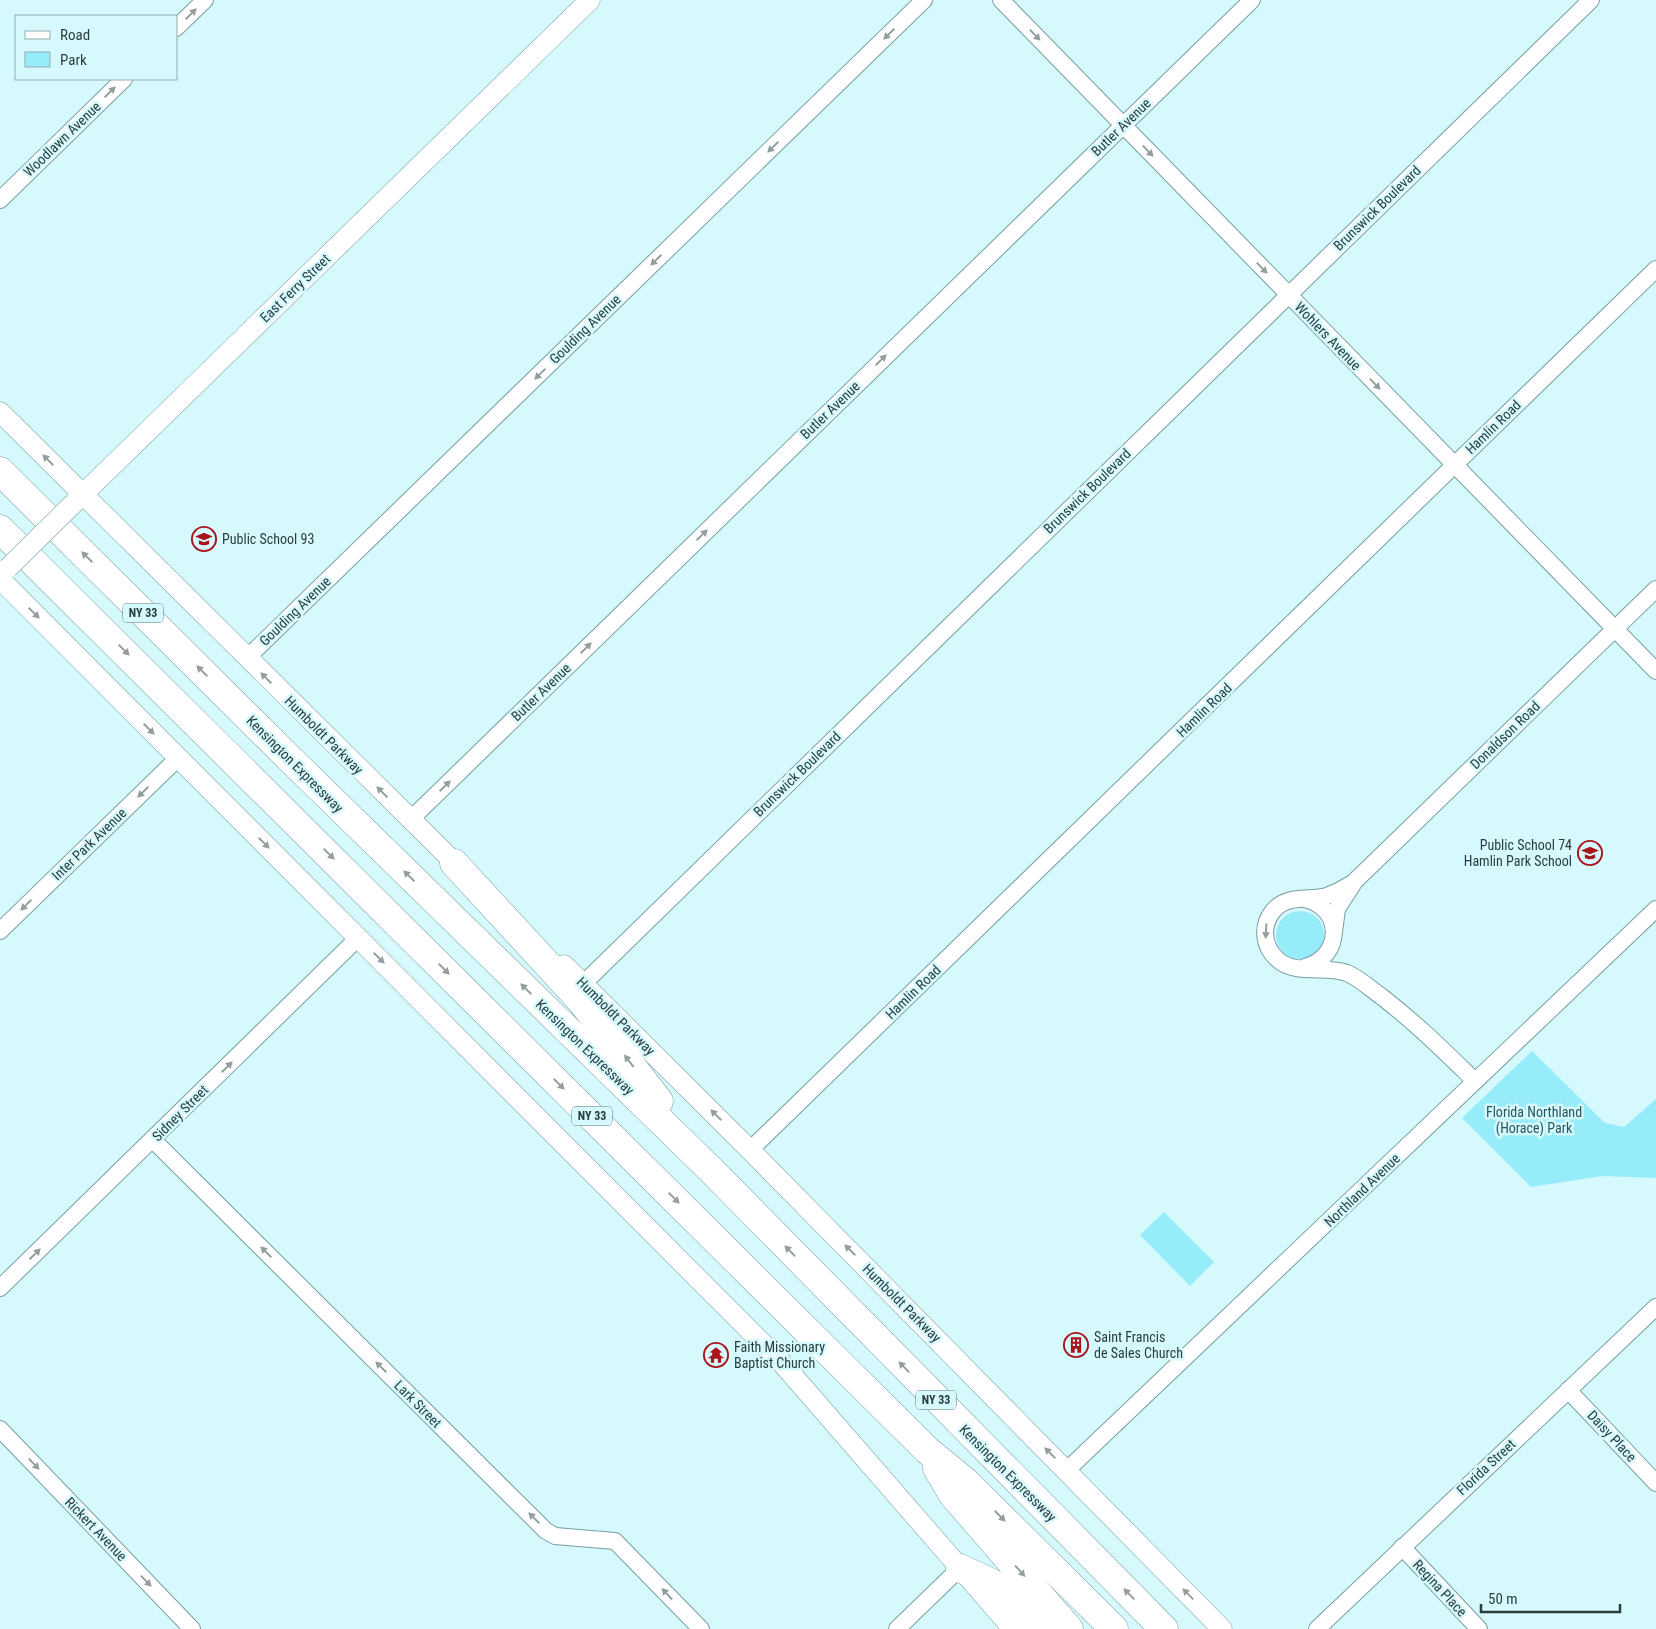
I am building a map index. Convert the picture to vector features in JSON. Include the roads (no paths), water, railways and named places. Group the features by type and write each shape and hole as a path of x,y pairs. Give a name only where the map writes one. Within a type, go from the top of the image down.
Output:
{"highway":[{"name":"Kensington Expressway","path":"0,471 286,755 711,1170 1164,1629"},
{"name":"NY 33","path":"0,528 927,1450 966,1482 1114,1629"},
{"path":"454,863 582,1002 628,1059 711,1170"},
{"path":"927,1450 953,1495 1069,1629"},
{"path":"960,1568 994,1584 1039,1629"}],"street":[{"path":"178,26 205,0"},
{"name":"East Ferry Street","path":"3,574 590,0"},
{"name":"Goulding Avenue","path":"247,658 924,0"},
{"name":"Wohlers Avenue","path":"1001,0 1656,671"},
{"name":"Butler Avenue","path":"410,820 1252,0"},
{"name":"Brunswick Boulevard","path":"584,983 1591,0"},
{"name":"Woodlawn Avenue","path":"0,200 123,80"},
{"name":"Hamlin Road","path":"750,1150 1656,269"},
{"name":"Humboldt Parkway","path":"0,412 78,499 247,658 454,863 584,983 1222,1629"},
{"path":"3,574 178,758 359,937 782,1363 1014,1629"},
{"name":"Donaldson Road","path":"1474,1082 1420,1026 1355,978 1339,960 1334,934 1337,909 1355,881 1656,589"},
{"name":"Inter Park Avenue","path":"0,930 178,758"},
{"name":"Donaldson Road","path":"1355,881 1328,896 1285,902 1274,910 1265,929 1269,949 1278,960 1292,967 1340,972 1355,978"},
{"path":"1292,967 1302,967 1319,961 1329,950 1334,934 1331,919 1323,908 1307,899 1296,899"},
{"name":"Northland Avenue","path":"1067,1470 1656,910"},
{"name":"Sidney Street","path":"0,1288 359,937"},
{"name":"Lark Street","path":"153,1140 546,1531 555,1536 615,1541 701,1629"},
{"name":"Florida Street","path":"1317,1629 1656,1307"},
{"name":"Daisy Place","path":"1568,1390 1656,1483"},
{"name":"Rickert Avenue","path":"0,1429 192,1629"},
{"name":"Regina Place","path":"1402,1547 1479,1629"},
{"path":"897,1629 960,1568"}],"place":[{"name":"Public School 93","path":"204,539"},
{"name":"Public School 74 Hamlin Park School","path":"1590,853"},
{"name":"Saint Francis de Sales Church","path":"1076,1345"},
{"name":"Faith Missionary Baptist Church","path":"716,1355"}],"park label":[{"name":"Florida Northland (Horace) Park","path":"1534,1120"}]}
